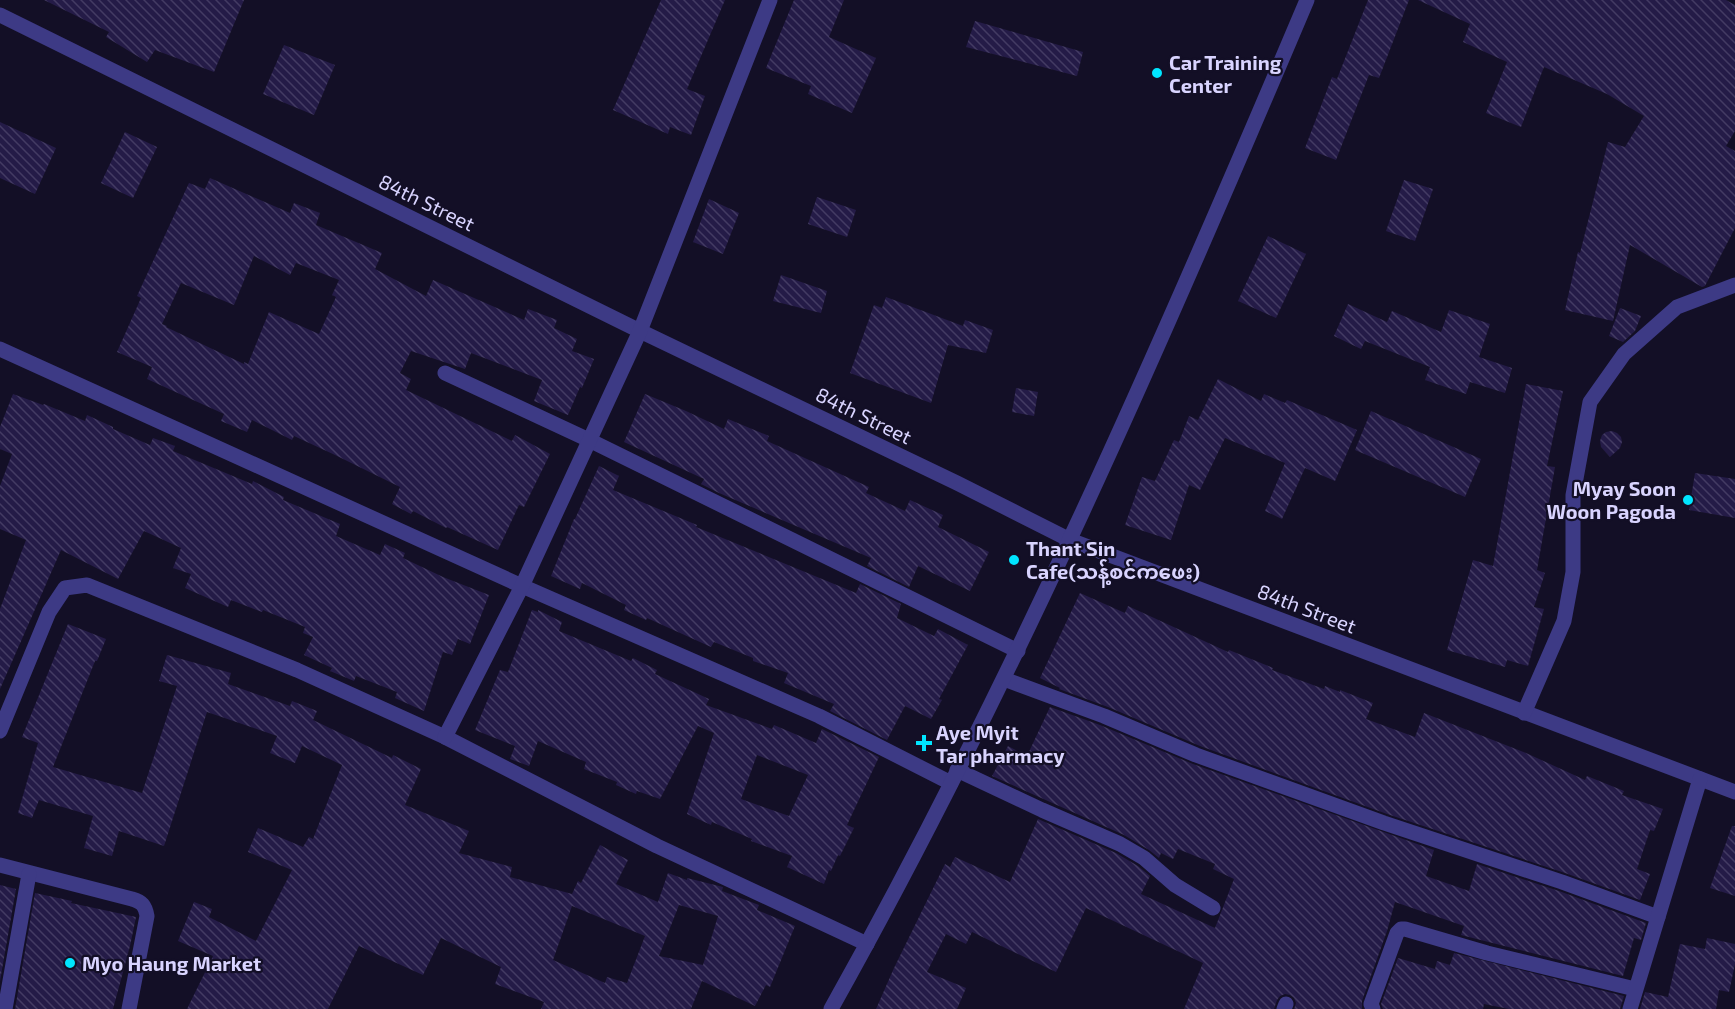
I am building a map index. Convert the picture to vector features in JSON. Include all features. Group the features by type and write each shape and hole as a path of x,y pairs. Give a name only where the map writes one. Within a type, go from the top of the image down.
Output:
{"street":[{"path":"445,737 522,586 640,331 770,0"},
{"path":"831,1009 867,944 1018,651 1240,159 1306,0"},
{"name":"84th Street","path":"0,15 1070,540 1735,792"},
{"path":"1524,713 1564,621 1573,572 1573,495 1590,402 1624,354 1677,307 1735,285"},
{"path":"0,350 522,586 954,776 1042,810 1120,844 1144,858 1175,885 1214,908"},
{"path":"445,373 590,440 1018,651"},
{"path":"0,731 49,612 65,588 87,585 297,670 445,737 657,846 867,944"},
{"path":"1004,680 1104,716 1196,755 1384,823 1659,916"},
{"path":"1630,1009 1700,779"},
{"path":"0,865 132,899 145,906 147,916 129,1009"},
{"path":"5,1009 29,874"},
{"path":"1373,1009 1371,1004 1397,933 1401,929 1635,989"}],"building":[{"path":"44,0 244,0 214,72 155,50 147,62 106,37 109,32"},
{"path":"661,0 725,0 687,89 705,96 691,135 670,127 668,134 613,110"},
{"path":"794,0 844,0 829,37 876,58 852,113 808,94 811,86 766,68"},
{"path":"1368,0 1409,0 1379,78 1369,75 1336,160 1305,148 1332,77 1337,79"},
{"path":"1418,0 1726,0 1735,5 1735,131 1726,146 1735,151 1735,228 1705,286 1702,287 1630,245 1613,321 1565,310 1608,142 1625,147 1644,116 1607,94 1544,67 1521,127 1486,113 1507,62 1463,42 1470,24"},
{"path":"975,21 1083,52 1077,76 966,47"},
{"path":"284,45 335,65 314,115 263,94"},
{"path":"0,122 56,148 35,194 0,178"},
{"path":"125,132 157,147 133,198 101,183"},
{"path":"210,178 290,213 294,203 320,213 316,225 382,253 375,269 426,296 433,280 524,320 528,309 557,320 554,328 577,339 572,351 594,359 568,415 534,401 542,380 471,353 465,369 411,351 400,373 411,379 406,390 512,441 515,435 550,454 524,507 519,505 498,550 413,511 411,514 392,504 400,487 335,455 294,436 292,440 252,420 247,432 221,421 224,414 147,379 152,367 117,352 141,298 137,296 189,183 205,189","holes":["254,256 290,275 296,263 339,280 332,295 336,297 319,334 269,312 248,364 162,324 181,283 234,305"]},
{"path":"1404,180 1433,189 1415,241 1386,231"},
{"path":"817,197 856,210 847,237 808,224"},
{"path":"709,199 739,213 723,254 693,242"},
{"path":"1268,236 1306,254 1276,318 1238,301"},
{"path":"781,275 827,291 821,313 773,301"},
{"path":"886,297 963,326 965,320 993,330 986,353 948,345 931,403 850,373 874,305 882,308"},
{"path":"1348,304 1387,322 1392,311 1441,332 1449,310 1490,324 1479,357 1512,368 1505,393 1470,382 1466,394 1425,380 1430,367 1365,341 1361,349 1334,336"},
{"path":"1620,308 1641,316 1635,331 1623,342 1609,336"},
{"path":"1218,379 1261,401 1264,394 1285,403 1287,400 1357,430 1335,481 1305,468 1282,519 1265,511 1285,463 1225,438 1200,490 1189,485 1171,540 1125,525 1142,477 1155,481 1174,440 1179,442 1189,416 1198,420"},
{"path":"1526,384 1563,391 1547,466 1555,467 1537,570 1545,573 1534,607 1544,609 1528,666 1507,660 1505,667 1447,650 1473,560 1493,566"},
{"path":"1016,388 1038,392 1034,416 1012,412"},
{"path":"13,394 85,421 87,415 150,445 153,438 175,446 173,451 252,484 253,481 284,497 283,500 340,524 336,536 380,555 385,544 405,553 403,558 489,595 470,644 458,639 452,655 443,652 424,711 395,698 397,692 356,676 354,681 330,671 332,668 304,655 313,637 303,633 305,627 231,600 228,607 185,588 191,574 173,568 181,548 144,531 118,579 61,550 0,689 0,609 26,540 0,529 0,486 12,454 0,449 0,427"},
{"path":"645,394 724,429 728,419 769,436 767,441 869,487 866,493 905,511 910,500 943,515 938,527 989,552 970,591 918,566 909,587 867,566 871,558 719,493 701,484 704,479 624,442"},
{"path":"1371,411 1481,459 1465,497 1355,450"},
{"path":"1612,431 1621,437 1622,442 1620,448 1610,457 1601,447 1600,441 1602,435"},
{"path":"599,466 619,476 613,490 856,593 860,584 901,604 897,618 934,636 938,629 968,645 931,719 905,706 887,740 830,711 834,704 784,683 788,673 753,661 753,658 714,642 711,647 647,618 646,620 624,610 626,605 582,583 580,589 551,576"},
{"path":"1695,473 1735,479 1735,518 1689,510"},
{"path":"1080,593 1125,613 1128,606 1228,652 1229,650 1273,668 1272,670 1324,689 1325,686 1340,692 1340,690 1373,703 1366,719 1415,737 1424,713 1526,753 1585,780 1587,776 1624,791 1622,795 1663,809 1654,831 1650,830 1637,869 1650,874 1640,900 1387,814 1200,746 1059,689 1040,678"},
{"path":"532,610 538,612 538,610 562,622 559,631 631,661 633,658 657,670 655,674 709,699 706,705 772,729 774,725 816,743 822,729 879,757 847,825 854,828 840,856 838,855 831,871 829,870 824,884 787,867 792,856 751,841 752,839 712,822 711,825 687,814 714,733 698,726 660,799 637,791 636,794 616,785 617,782 584,769 586,762 538,741 529,766 510,759 515,746 475,730 500,670 508,672","holes":["757,755 808,775 789,816 741,799"]},
{"path":"68,624 106,639 53,767 142,793 177,686 159,681 167,655 231,673 228,684 290,706 292,701 317,711 313,720 392,758 393,755 421,769 405,805 469,831 459,853 512,867 510,877 572,894 578,881 581,883 600,845 628,860 616,884 658,902 668,873 687,880 687,878 723,887 722,891 759,905 757,910 795,926 770,987 766,985 755,1006 702,981 691,1009 541,1009 544,1002 495,984 501,967 441,938 423,975 359,946 328,1009 187,1009 213,956 178,941 194,902 212,909 209,917 256,941 292,870 248,852 258,828 303,847 309,837 313,839 342,765 302,746 295,763 270,753 277,736 207,712 164,846 119,831 112,856 84,848 93,816 39,800 32,818 18,813 38,743 22,737","holes":["679,905 718,916 703,965 659,956","572,906 645,936 627,983 607,977 605,983 553,960"]},
{"path":"1050,707 1193,764 1434,850 1426,876 1469,891 1477,864 1646,923 1641,940 1634,938 1623,976 1461,935 1464,926 1395,902 1362,1001 1362,1009 1294,1009 1296,1003 1294,998 1285,994 1277,1000 1274,1009 1184,1009 1203,963 1086,908 1056,972 972,932 966,944 946,934 927,972 966,988 957,1009 876,1009 945,864 950,867 955,857 1010,882 1038,819 1116,853 1138,866 1150,876 1141,894 1215,928 1234,879 1213,869 1215,864 1178,849 1173,859 1161,853 1159,858 1124,835 992,776 1008,746 1027,756"},
{"path":"1732,826 1735,826 1735,896 1710,888"},
{"path":"0,885 16,889 0,981"},
{"path":"35,893 136,917 113,1009 15,1009"},
{"path":"1707,938 1735,944 1735,964 1729,992 1719,990 1716,1009 1640,1009 1645,992 1668,997 1680,944 1705,949"},
{"path":"1454,953 1624,996 1620,1009 1509,1009 1484,1004 1483,1009 1383,1009 1381,1004 1398,958 1435,969 1437,961 1450,965"}],"place":[{"name":"Car Training Center","path":"1157,73"},
{"name":"Myay Soon Woon Pagoda","path":"1688,500"},
{"name":"Thant Sin Cafe(သန့်စင်ကဖေး)","path":"1014,560"},
{"name":"Aye Myit Tar pharmacy","path":"924,743"},
{"name":"Myo Haung Market","path":"70,963"}]}
